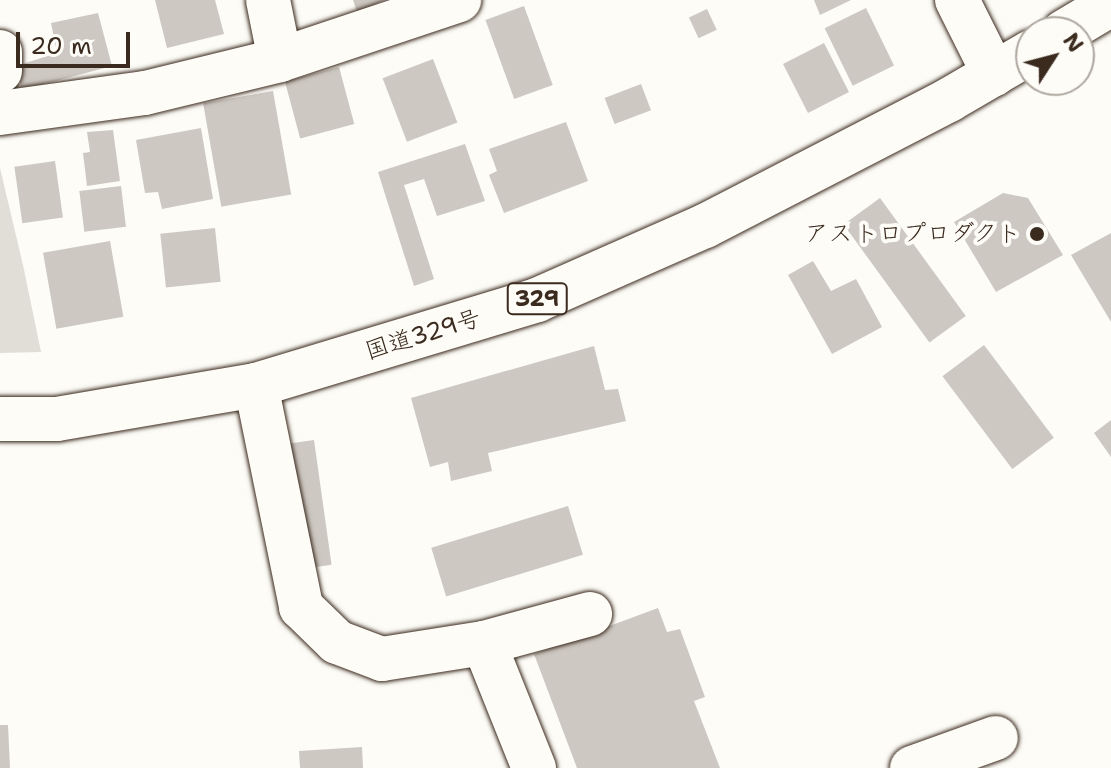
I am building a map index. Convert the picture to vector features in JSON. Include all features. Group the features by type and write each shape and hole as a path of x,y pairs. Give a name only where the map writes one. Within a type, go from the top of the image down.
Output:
{"main road":[{"path":"268,0 280,60"},
{"path":"0,113 145,93 280,60 459,0"},
{"path":"957,0 994,74"},
{"path":"1091,16 1111,4"},
{"path":"0,52 0,71"},
{"name":"国道329号","path":"0,419 57,419 256,385 537,300 705,226 1015,62"},
{"path":"256,385 301,607 337,642 382,659 484,643 590,614"},
{"path":"484,643 534,768"},
{"path":"912,768 996,738"}],"shaded area":[{"path":"0,168 23,265 41,352 0,353"}],"building":[{"path":"155,0 215,0 224,34 167,48"},
{"path":"353,0 384,0 357,12"},
{"path":"814,0 851,0 820,15"},
{"path":"524,6 553,85 514,99 485,20"},
{"path":"866,8 894,66 853,86 825,28"},
{"path":"707,9 717,30 699,38 689,17"},
{"path":"98,13 112,66 22,90 16,66 57,53 51,23"},
{"path":"824,43 849,92 808,113 783,64"},
{"path":"433,59 457,122 407,142 383,78"},
{"path":"339,67 354,124 300,138 285,81"},
{"path":"641,84 651,110 615,124 605,98"},
{"path":"273,91 291,194 221,207 203,103"},
{"path":"566,122 588,181 504,213 489,175 497,171 489,149"},
{"path":"201,128 213,199 162,209 158,192 145,193 136,140"},
{"path":"113,130 120,181 87,186 83,153 90,152 87,132"},
{"path":"465,144 485,201 437,216 424,179 404,185 434,279 414,286 378,172"},
{"path":"55,161 63,217 22,223 14,167"},
{"path":"121,186 126,227 84,232 79,191"},
{"path":"1003,193 1028,198 1063,255 996,292 954,222"},
{"path":"880,198 966,316 929,343 844,224"},
{"path":"215,228 221,282 166,287 160,234"},
{"path":"1111,233 1111,322 1071,255"},
{"path":"110,241 123,317 56,329 43,253"},
{"path":"813,261 831,291 856,279 882,327 832,354 788,275"},
{"path":"984,345 1054,438 1012,469 942,376"},
{"path":"594,346 605,390 618,389 626,421 488,453 492,471 451,481 448,462 430,467 411,398"},
{"path":"1111,420 1111,457 1094,433"},
{"path":"314,440 332,565 302,569 284,444"},
{"path":"568,506 583,555 446,597 431,548"},
{"path":"658,608 667,632 680,629 705,697 694,701 720,768 577,768 534,654"},
{"path":"0,725 8,725 10,768 0,768"},
{"path":"362,747 363,768 300,768 299,751"}],"place":[{"name":"アストロプロダクト","path":"1037,234"}]}
